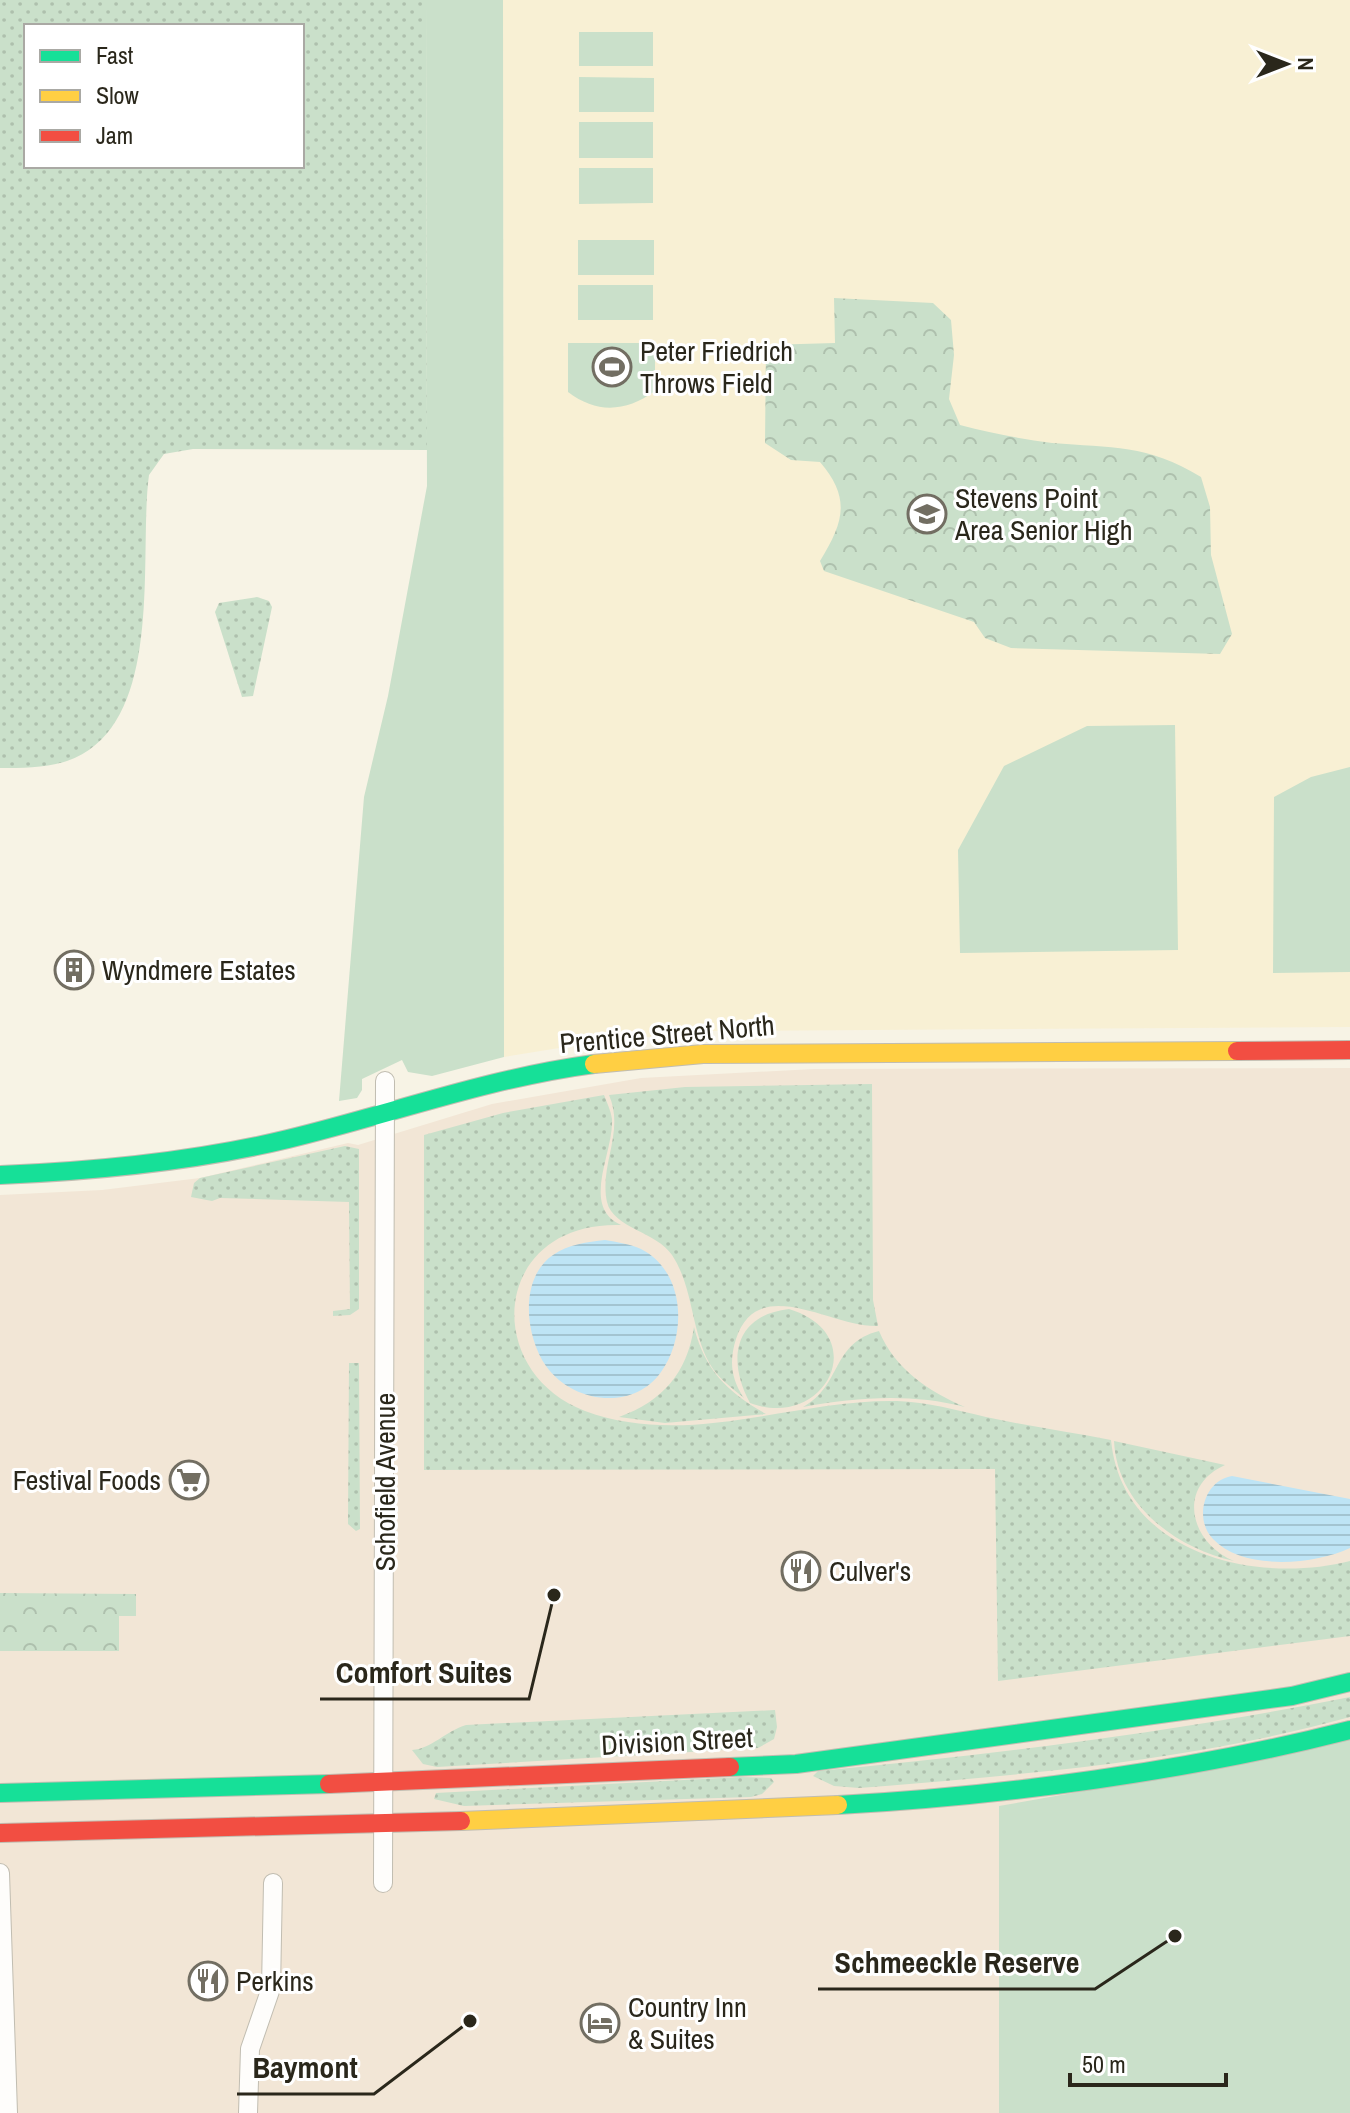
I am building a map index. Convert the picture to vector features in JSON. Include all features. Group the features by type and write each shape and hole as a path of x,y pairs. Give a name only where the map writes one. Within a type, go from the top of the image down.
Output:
{"main road":[{"name":"Prentice Street North","path":"0,1175 94,1171 188,1159 288,1139 504,1079 592,1064 703,1054 1350,1050"},
{"name":"Division Street","path":"0,1793 385,1782 796,1764 1277,1699 1350,1682"},
{"path":"0,1833 549,1819 870,1803 1055,1783 1261,1753 1350,1730"}],"street":[{"name":"Schofield Avenue","path":"383,1883 385,1081"},
{"path":"0,1873 8,2113"},
{"path":"248,2113 250,2049 271,1988 273,1883"}],"shaded area":[{"name":"Stevens Point Area Senior High","path":"503,0 1350,0 1350,1027 706,1031 590,1043 504,1057"},
{"path":"1350,1068 1350,1737 1000,1977 999,2113 0,2113 0,1195 102,1190 200,1178 348,1143 358,1145 492,1104 641,1078 814,1069"}],"green space":[{"path":"0,0 426,0 427,450 193,449 164,454 149,475 141,635 134,677 120,713 99,742 67,761 26,768 0,768"},
{"path":"426,0 503,0 504,1057 432,1076 408,1072 402,1060 362,1079 362,1090 357,1098 339,1101 364,797 388,696 427,486"},
{"path":"579,32 653,32 653,66 579,66"},
{"path":"579,77 654,78 654,112 579,112"},
{"path":"579,122 653,122 653,158 579,158"},
{"path":"579,168 653,168 653,203 579,204"},
{"path":"578,240 654,240 654,275 578,275"},
{"path":"578,285 653,285 653,320 578,320"},
{"path":"834,298 933,303 951,320 954,355 949,399 960,425 1052,443 1146,453 1182,466 1201,477 1210,507 1211,555 1232,634 1220,654 1011,648 985,638 974,622 824,571 820,561 839,522 840,499 830,475 820,462 791,460 765,443 766,345 835,343"},
{"name":"Peter Friedrich Throws Field","path":"568,343 655,343 655,391 633,403 612,408 579,399 568,392"},
{"path":"257,597 269,601 272,607 253,696 242,697 215,612 219,603"},
{"path":"1175,725 1178,950 960,953 958,850 1004,766 1087,726"},
{"path":"1350,767 1350,972 1273,973 1274,797 1311,777"},
{"path":"872,1084 873,1300 878,1326 798,1308 778,1306 761,1309 747,1319 734,1347 734,1377 744,1398 713,1369 700,1341 685,1283 672,1255 611,1211 605,1188 614,1122 609,1095 685,1087"},
{"path":"604,1095 612,1119 601,1192 609,1216 621,1225 578,1230 546,1247 525,1272 515,1302 516,1334 528,1364 551,1391 585,1411 624,1421 663,1425 741,1420 858,1402 897,1401 1111,1440 1121,1479 1140,1510 1167,1535 1199,1552 1236,1563 1275,1568 1313,1567 1350,1561 1350,1636 998,1681 995,1469 424,1470 424,1135 503,1113"},
{"path":"345,1146 359,1149 359,1309 350,1315 333,1316 333,1311 350,1309 349,1202 220,1198 212,1201 191,1197 194,1183 200,1178"},
{"path":"789,1309 815,1322 829,1339 834,1358 830,1376 818,1392 800,1404 777,1408 750,1403 738,1371 740,1342 757,1320"},
{"path":"694,1327 711,1368 729,1388 766,1414 665,1423 619,1417 648,1403 670,1383 686,1358"},
{"path":"879,1331 903,1368 938,1394 965,1407 924,1400 884,1398 803,1407 825,1388 852,1345"},
{"path":"349,1363 359,1363 360,1529 356,1531 348,1524"},
{"path":"1114,1441 1225,1465 1210,1475 1200,1487 1195,1500 1195,1514 1207,1542 1234,1561 1191,1546 1153,1520 1126,1485"},
{"path":"0,1593 136,1594 136,1616 119,1616 119,1651 0,1651"},
{"path":"1350,1697 1350,1717 1229,1745 1168,1755 982,1778 859,1788 834,1786 813,1776 818,1771 1152,1731"},
{"path":"775,1710 777,1727 774,1739 758,1748 437,1767 423,1764 412,1750 426,1747 466,1725"},
{"path":"1350,1737 1350,2113 999,2113 999,1806 1271,1758"},
{"path":"771,1778 774,1782 762,1794 751,1797 464,1806 434,1799 436,1793"}],"water":[{"path":"605,1240 637,1247 656,1259 674,1289 678,1323 675,1341 661,1372 635,1393 604,1398 572,1388 546,1366 533,1339 529,1308 535,1278 542,1265 553,1255 565,1248"},
{"path":"1232,1476 1350,1499 1350,1548 1318,1558 1279,1562 1242,1556 1226,1549 1207,1530 1203,1511 1209,1492 1223,1479"}],"traffic: fast":[{"path":"0,1175 109,1168 217,1154 288,1139 516,1078 594,1064"},
{"path":"730,1767 796,1764 1292,1696 1350,1682"},
{"path":"838,1805 1096,1780 1226,1758 1350,1730"},
{"path":"0,1793 329,1784"}],"traffic: slow":[{"path":"594,1064 703,1054 1237,1051"},
{"path":"461,1821 838,1805"}],"traffic: jam":[{"path":"1237,1051 1350,1050"},
{"path":"329,1784 730,1767"},
{"path":"0,1833 461,1821"}],"place":[{"name":"Peter Friedrich Throws Field","path":"612,367"},
{"name":"Stevens Point Area Senior High","path":"927,514"},
{"name":"Wyndmere Estates","path":"74,970"},
{"name":"Festival Foods","path":"189,1480"},
{"name":"Culver's","path":"801,1571"},
{"name":"Comfort Suites","path":"554,1595"},
{"name":"Schmeeckle Reserve","path":"1175,1936"},
{"name":"Perkins","path":"208,1981"},
{"name":"Baymont","path":"470,2021"},
{"name":"Country Inn & Suites","path":"600,2023"}]}
